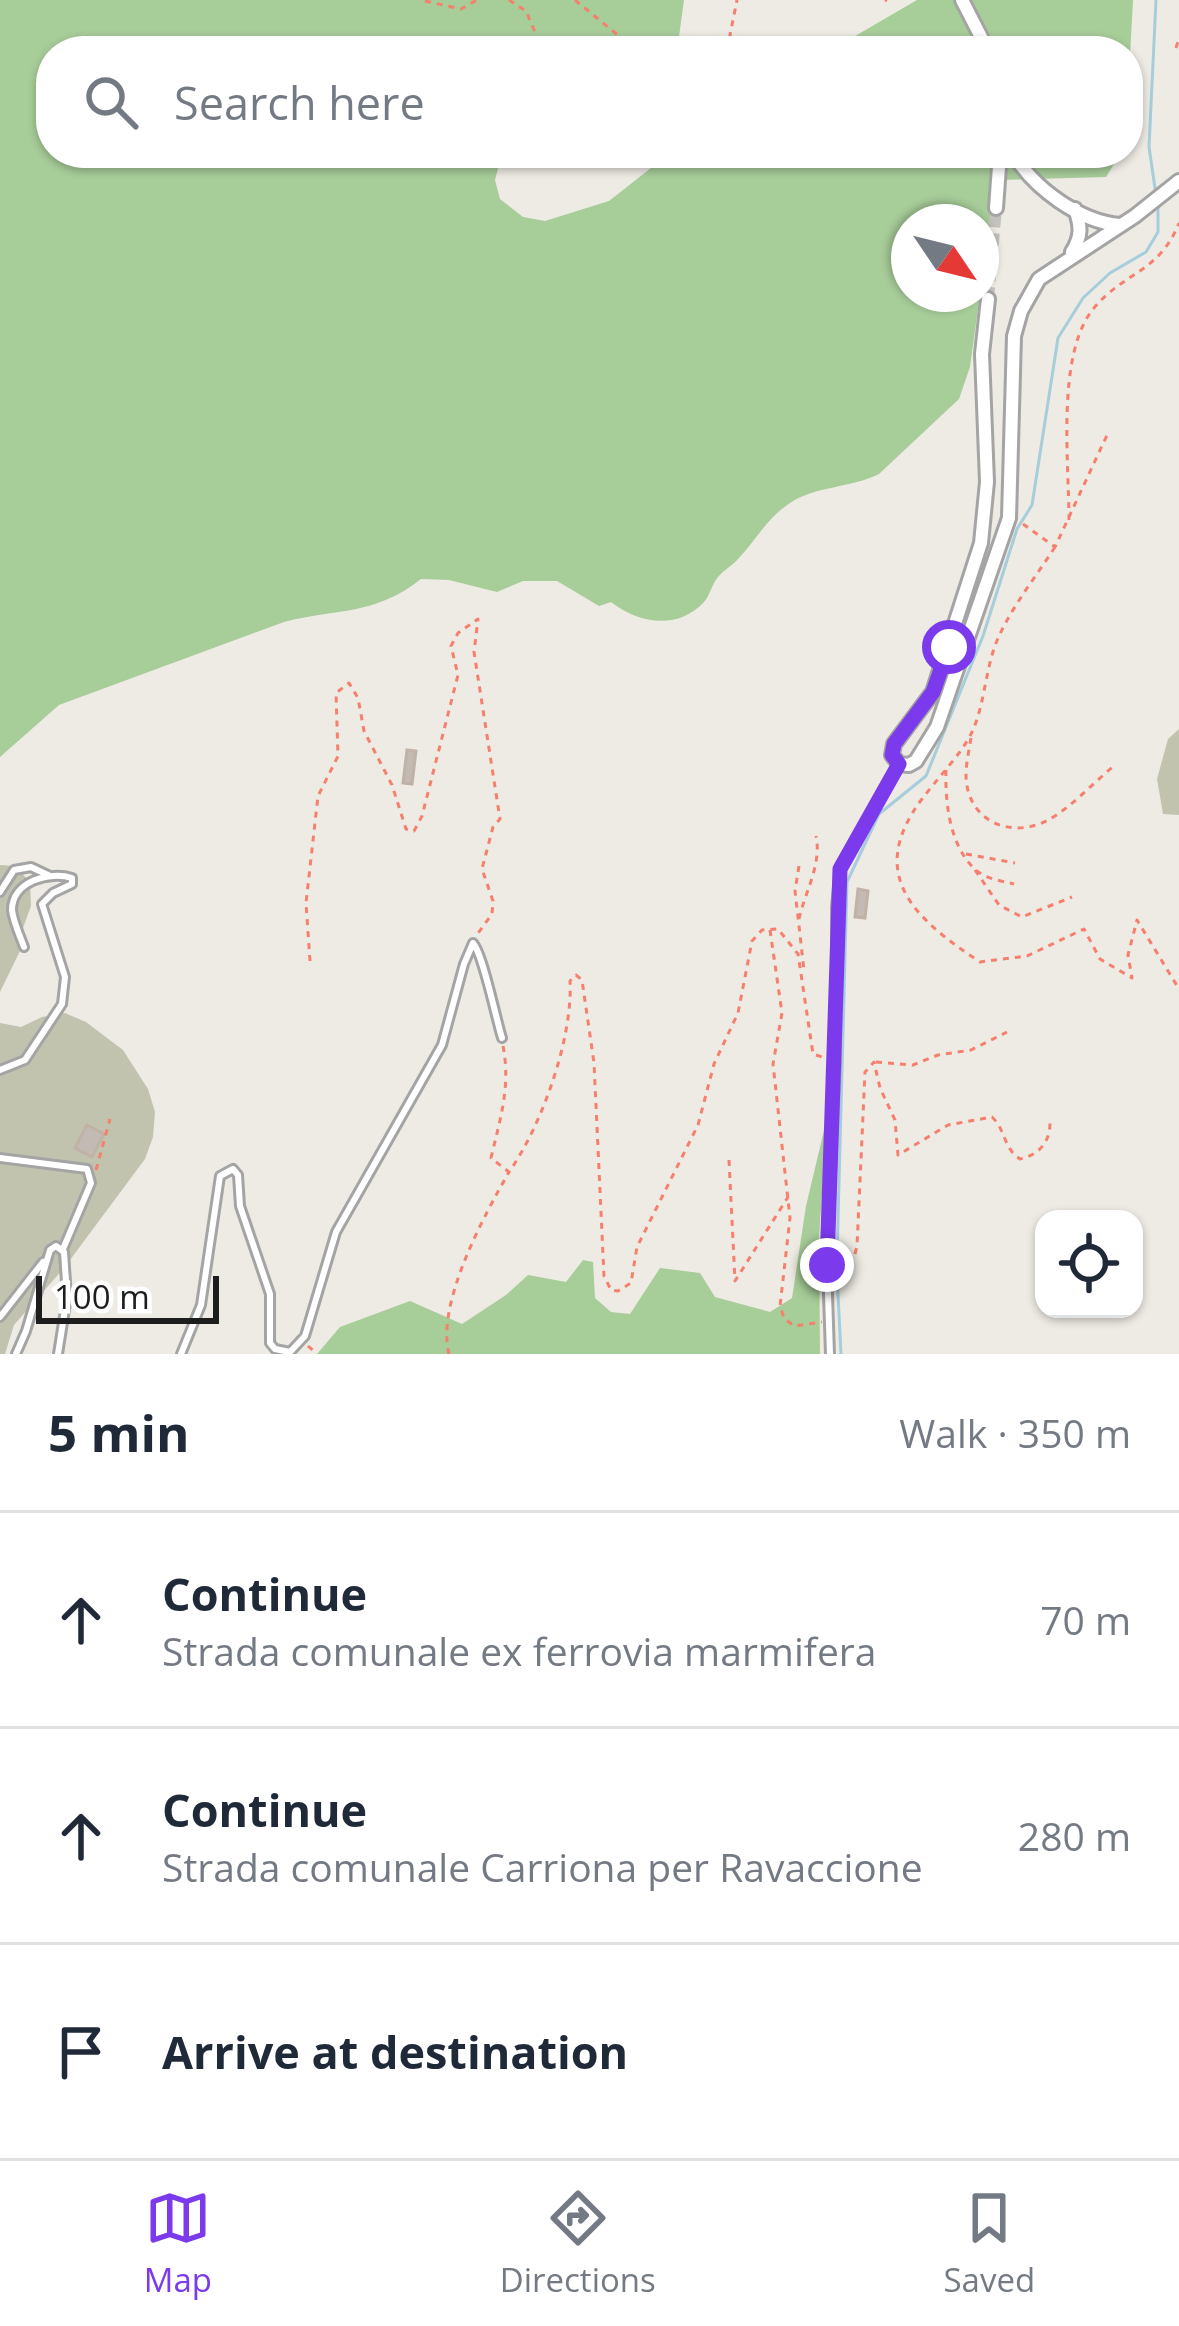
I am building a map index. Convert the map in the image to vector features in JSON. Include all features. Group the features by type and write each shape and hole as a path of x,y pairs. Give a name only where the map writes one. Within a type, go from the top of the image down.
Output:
{"street":[{"path":"962,0 980,36"},
{"path":"996,204 999,168"},
{"path":"1023,168 1089,219 1120,225"},
{"path":"986,312 981,543 933,692 894,744 892,755 899,764 916,761 937,727 1009,518 1015,335 1021,311 1039,279 1179,181"},
{"path":"1068,258 1079,241 1081,225 1075,209"}],"lane":[{"path":"830,1354 827,1265 840,869 899,764"},
{"path":"0,892 14,870 31,867 50,876 72,878 72,884 53,892 42,904 65,977 62,1004 25,1060 0,1070"},
{"path":"23,947 12,910 16,895 25,884 50,876"},
{"path":"181,1354 201,1305 220,1176 233,1169 238,1175 240,1206 270,1294 270,1343 274,1349 290,1352 301,1342 336,1232 442,1045 473,943 480,951 502,1039"},
{"path":"0,1158 87,1169 91,1183 63,1249 67,1298 58,1354"},
{"path":"0,1317 56,1246 63,1249"},
{"path":"16,1354 49,1254"}],"path":[{"path":"425,1 461,9 477,0"},
{"path":"509,0 526,11 537,36"},
{"path":"575,0 619,36"},
{"path":"730,36 737,0"},
{"path":"1176,47 1179,38"},
{"path":"1069,520 1070,396 1081,328 1120,284 1154,263 1171,244 1179,223"},
{"path":"1108,433 1055,547 998,636 971,736 966,778 970,796 992,825 1008,830 1047,821 1114,765"},
{"path":"1015,520 1055,547"},
{"path":"310,962 306,903 318,796 338,756 336,693 349,683 355,690 364,730 392,785 401,821 414,832 458,675 452,646 458,633 478,619 474,652 500,819 493,827 482,869 493,901 492,914 473,943"},
{"path":"971,736 906,824 895,868 906,896 945,939 980,962 1027,956 1084,929 1100,959 1132,978 1128,955 1137,920 1179,989"},
{"path":"946,769 945,799 952,830 999,905 1022,916 1072,897"},
{"path":"798,921 816,867 816,836"},
{"path":"964,854 1015,863"},
{"path":"799,866 795,891 813,1054 836,1060"},
{"path":"974,869 1014,884"},
{"path":"448,1354 449,1311 466,1261 541,1112 565,1034 570,981 576,975 582,980 593,1063 597,1191 604,1276 610,1290 626,1289 631,1283 637,1247 698,1125 714,1064 730,1038 752,941 770,928 790,939 804,978"},
{"path":"770,928 782,1013 772,1064 789,1196 790,1246 780,1306 784,1318 794,1326 830,1317"},
{"path":"874,1062 914,1065 971,1050 1006,1032"},
{"path":"502,1039 508,1069 506,1102 491,1158 509,1172"},
{"path":"874,1062 895,1120 898,1155 948,1124 992,1118 1020,1160 1041,1149 1050,1136 1049,1123"},
{"path":"827,1265 854,1258 865,1072 874,1062"},
{"path":"91,1183 110,1119"},
{"path":"729,1160 735,1281 789,1196"},
{"path":"301,1342 317,1354"}],"shaded area":[{"path":"1179,729 1179,815 1163,814 1157,779 1168,739"},
{"path":"0,865 15,866 30,882 31,906 20,951 0,992"},
{"path":"65,1013 86,1022 123,1050 148,1089 155,1112 153,1137 145,1159 64,1268 14,1325 5,1354 0,1354 0,1023 21,1027"}],"green space":[{"path":"0,0 684,0 679,36 36,36 36,168 498,168 495,180 500,199 523,217 545,221 609,201 651,168 1112,168 1106,177 995,180 992,204 891,204 891,312 978,312 970,367 959,399 879,474 811,493 782,509 718,577 706,599 682,617 658,621 633,615 611,602 599,606 557,581 523,581 497,592 449,580 421,579 371,605 284,622 59,705 0,757"},
{"path":"917,0 1133,0 1131,36 855,36"},
{"path":"827,1118 819,1238 820,1354 317,1354 340,1327 410,1301 462,1324 528,1275 566,1282 583,1260 593,1262 595,1298 611,1312 630,1314 660,1268 700,1273 715,1297 770,1312 792,1298 806,1206"}],"building":[{"path":"407,750 416,751 412,784 403,783"},
{"path":"858,889 868,891 865,918 855,917"},
{"path":"87,1125 104,1134 92,1157 75,1148"}],"waterway":[{"path":"1156,0 1149,147 1156,195"},
{"path":"837,1257 847,882 879,814 926,776 983,636 1017,529 1032,505 1058,338 1083,298 1110,273 1146,252 1158,232 1158,205"},
{"path":"837,1274 841,1354"}],"route":[{"path":"827,1265 840,869 891,781 899,764 892,755 894,744 933,692 949,647"}]}
